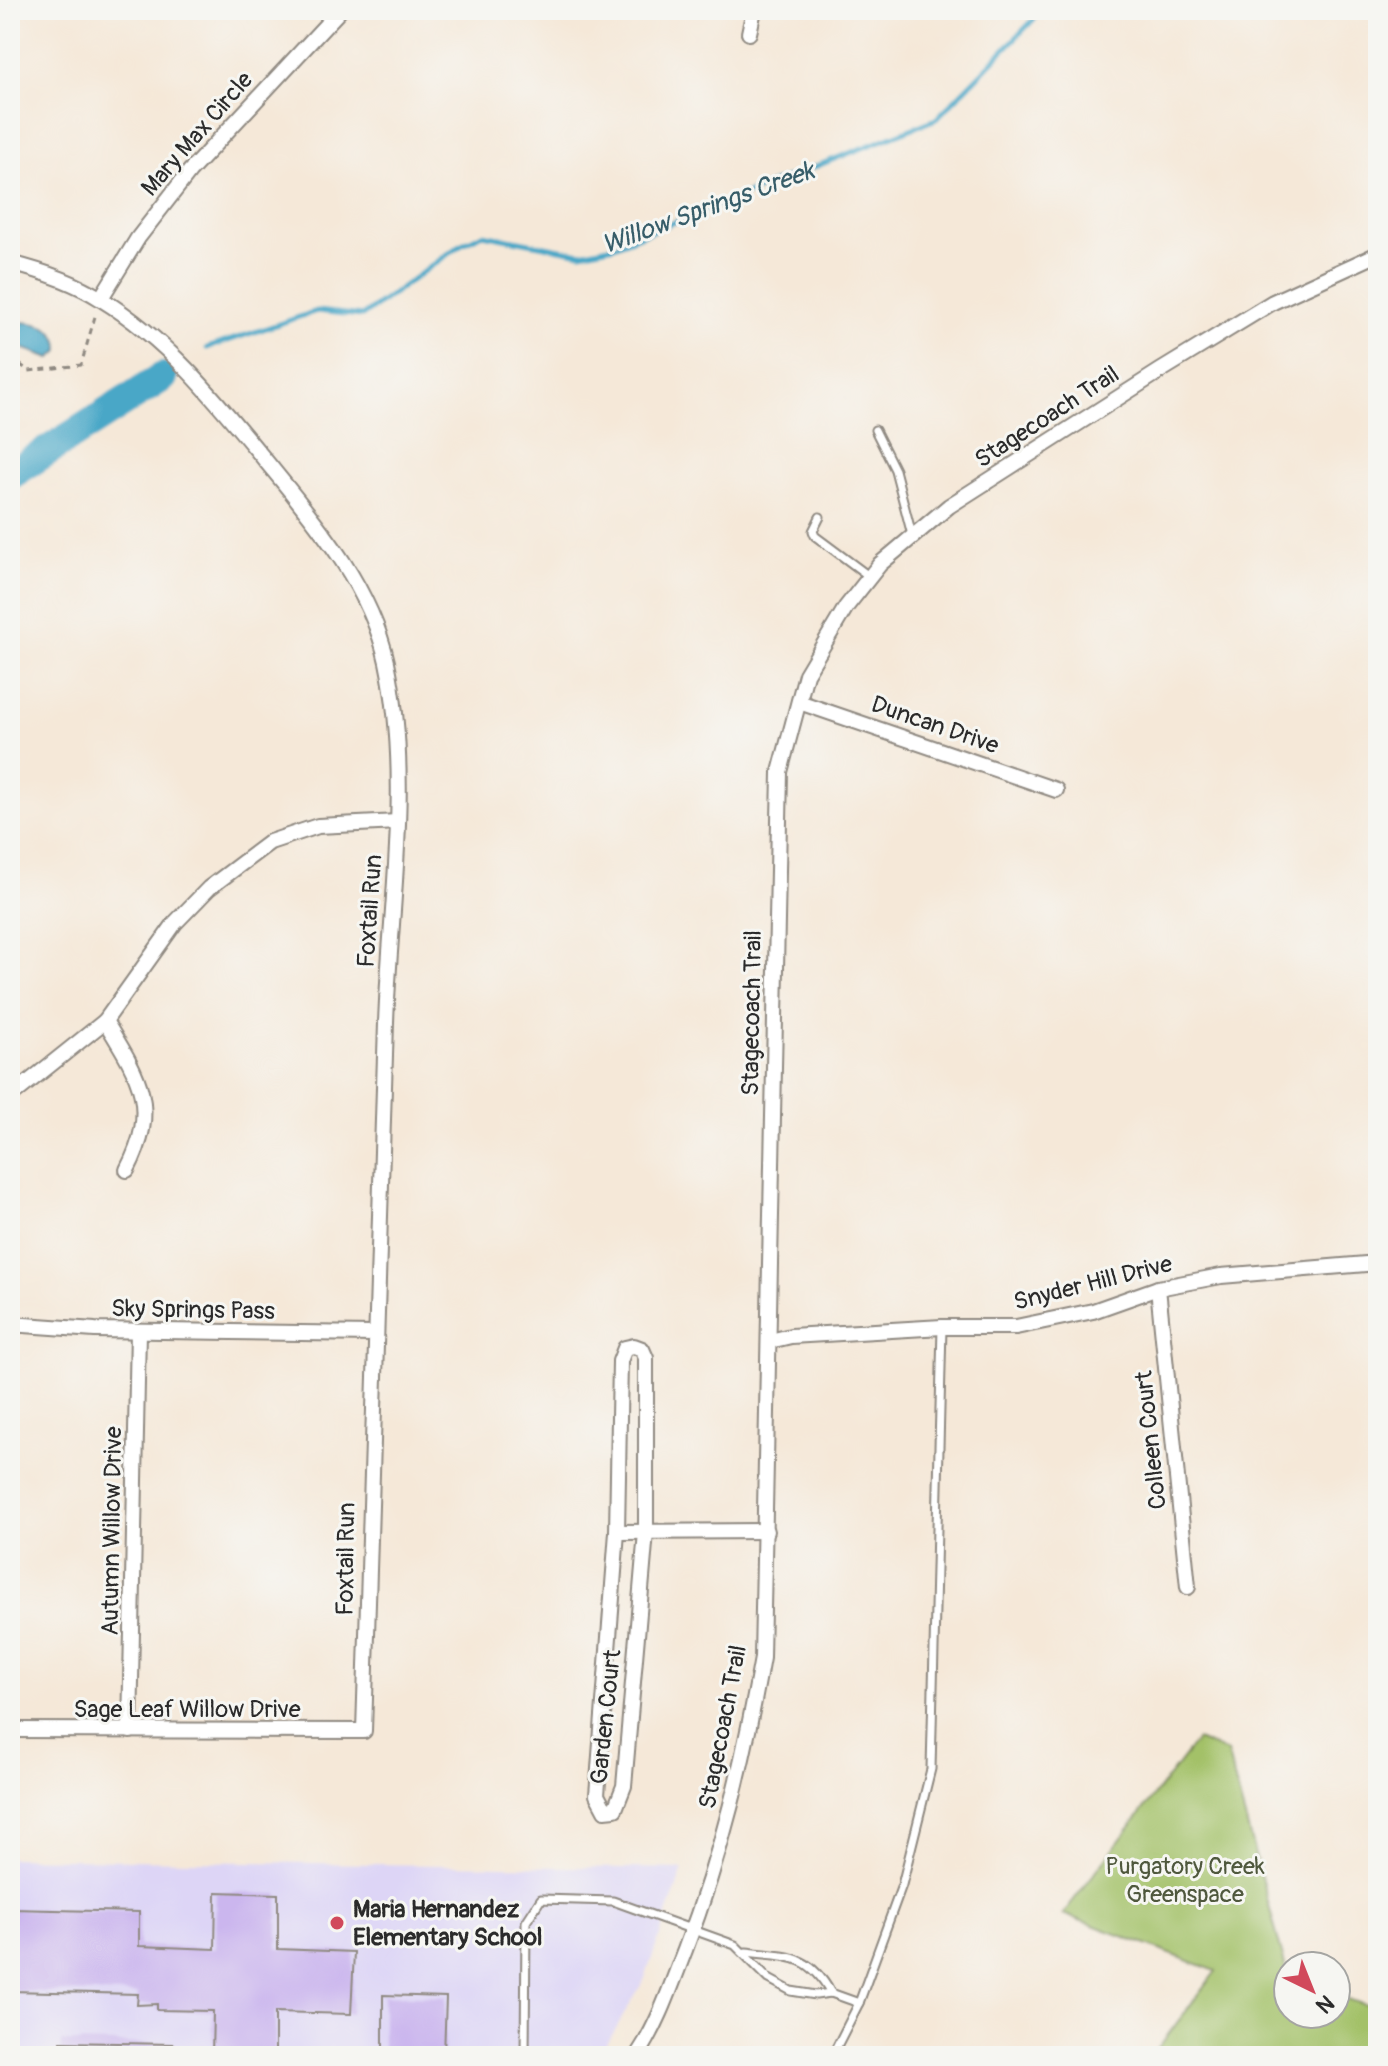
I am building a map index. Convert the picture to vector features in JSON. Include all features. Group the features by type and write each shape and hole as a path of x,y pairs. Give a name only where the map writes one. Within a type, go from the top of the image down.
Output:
{"street":[{"name":"Mary Max Circle","path":"101,298 138,238 190,171 340,10"},
{"path":"749,33 754,10"},
{"name":"Stagecoach Trail","path":"637,2056 654,2030 720,1855 744,1758 762,1658 770,1341 767,1283 780,772 806,674 846,607 870,577 961,498 1273,302 1378,254"},
{"name":"Foxtail Run","path":"10,263 50,273 101,298 198,378 321,528 358,586 387,659 399,744 398,822 389,931 364,1731"},
{"name":"Duncan Drive","path":"799,702 1056,790"},
{"path":"10,1097 105,1021 175,923 209,888 270,842 318,826 398,822"},
{"path":"105,1021 134,1069 143,1098 143,1139 127,1170"},
{"name":"Snyder Hill Drive","path":"770,1341 942,1327 1016,1327 1093,1311 1158,1288 1288,1268 1378,1263"},
{"name":"Colleen Court","path":"1158,1288 1188,1587"},
{"name":"Sky Springs Pass","path":"10,1324 138,1331 375,1334"},
{"name":"Autumn Willow Drive","path":"130,1731 138,1331"},
{"name":"Garden Court","path":"634,1346 642,1349 646,1358 646,1532 624,1786 615,1809 605,1810 597,1795 617,1532 620,1361 625,1348 634,1346"},
{"path":"617,1532 766,1531"},
{"name":"Sage Leaf Willow Drive","path":"10,1730 364,1731"}],"lane":[{"path":"875,430 895,470 913,537"},
{"path":"820,517 813,531 815,536 870,577"},
{"path":"832,2056 859,2003 902,1885 931,1769 942,1327"},
{"path":"525,2056 526,1922 541,1899 613,1901 693,1929 746,1952 799,1959 821,1976 831,1993"},
{"path":"746,1952 778,1985 802,1994 831,1993 859,2003"}],"path":[{"path":"10,357 29,371 81,365 101,298"}],"shaded area":[{"name":"Maria Hernandez Elementary School","path":"10,1858 683,1869 645,1978 600,2056 10,2056"}],"green space":[{"name":"Purgatory Creek Greenspace","path":"1197,1740 1227,1752 1281,1950 1272,1950 1272,2030 1352,2030 1352,2001 1378,2008 1378,2056 1152,2056 1216,1971 1063,1914"}],"water":[{"path":"22,322 53,332 59,351 51,358 16,346 15,329"}],"building":[{"path":"216,1892 278,1894 278,1949 354,1952 351,2014 275,2012 275,2056 212,2056 213,2011 157,2010 157,2004 137,2005 138,1994 10,1991 11,1909 139,1912 139,1946 215,1949"},
{"path":"383,1995 446,1997 444,2056 383,2056"},
{"path":"61,2042 174,2044 173,2056 60,2056"}],"waterway":[{"name":"Willow Springs Creek","path":"207,348 317,311 362,316 462,244 483,234 581,253 614,246 936,119 1043,10"},
{"name":"Willow Springs Creek","path":"10,475 163,377"}],"place":[{"name":"Maria Hernandez Elementary School","path":"337,1923"}]}
